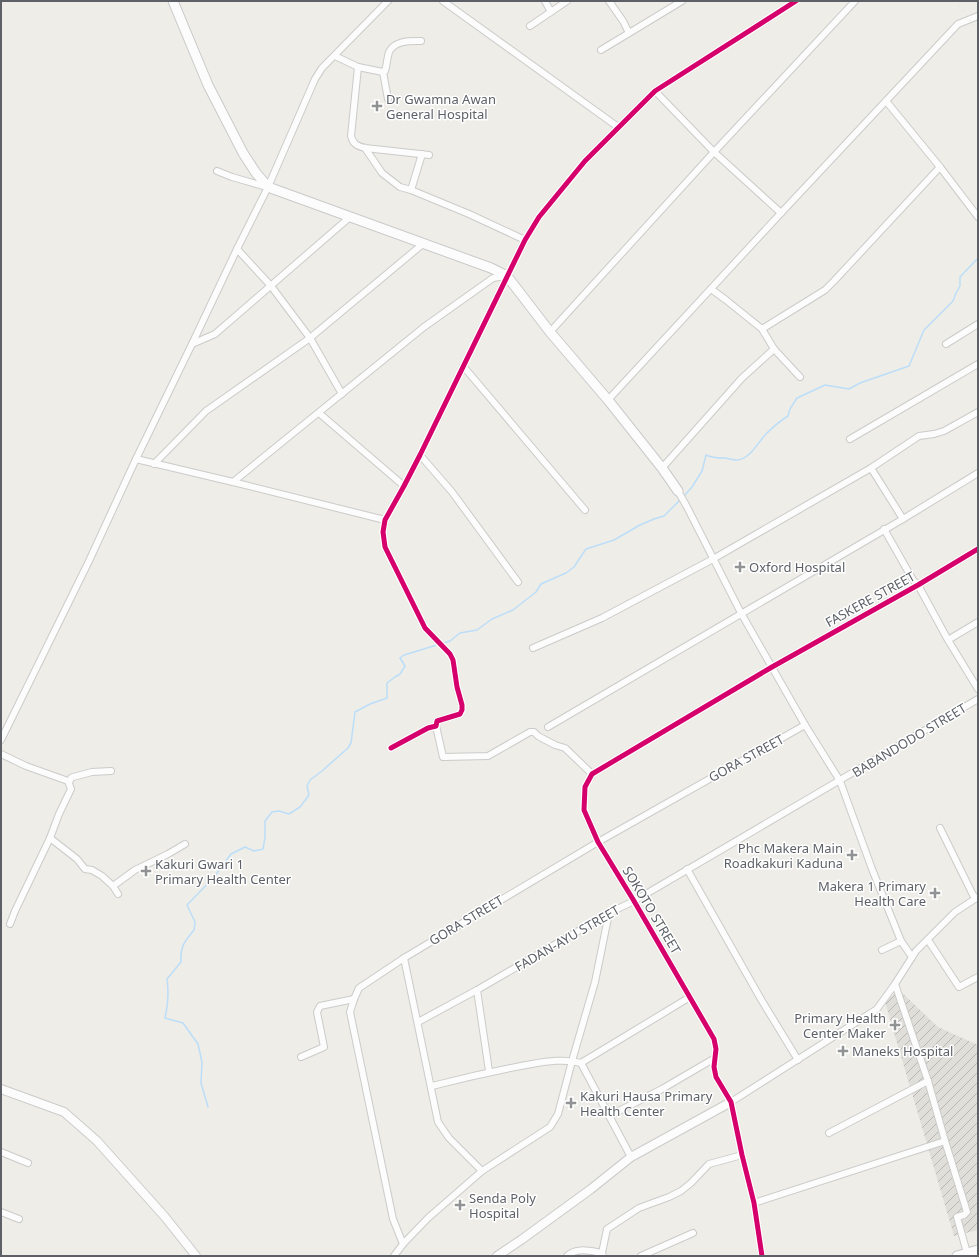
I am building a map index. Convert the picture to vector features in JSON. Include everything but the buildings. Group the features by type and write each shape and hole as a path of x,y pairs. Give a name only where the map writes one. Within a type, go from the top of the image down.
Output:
{"main road":[{"path":"173,1 208,85 244,153 256,173 268,187 424,243 491,268 507,276 550,332 608,400 662,468 678,491"},
{"path":"957,1256 978,1250"}],"street":[{"path":"1,740 89,561 136,459 237,248 268,187 315,79 322,68 388,1"},
{"path":"443,1 618,127"},
{"path":"545,1 551,12"},
{"path":"530,26 567,1"},
{"path":"609,1 623,21 629,33"},
{"path":"772,667 592,774 565,748 538,736 534,732 530,732 488,756 443,757 436,726 437,721 460,714 462,710 453,660 450,654 425,628 385,547 383,532 385,520 420,455 525,240 539,217 585,162 655,91 796,1"},
{"path":"601,50 678,2"},
{"path":"550,332 714,152 854,2"},
{"path":"608,400 958,24 978,16"},
{"path":"388,99 383,72 385,71 389,53 397,44 421,41"},
{"path":"334,56 358,67 383,72"},
{"path":"358,67 351,136 353,143 365,148 425,154 411,190"},
{"path":"655,91 714,152 781,213"},
{"path":"886,101 940,167 978,217"},
{"path":"365,148 382,173 400,187 411,190 469,214 525,240"},
{"path":"762,329 825,290 940,167"},
{"path":"217,171 232,177 268,187"},
{"path":"192,344 215,334 350,217"},
{"path":"154,464 206,411 310,338 424,243"},
{"path":"237,248 271,286 310,338 342,394"},
{"path":"233,482 424,327 493,278 507,276"},
{"path":"710,289 762,329 774,349 800,377"},
{"path":"946,344 978,324"},
{"path":"662,468 742,378 774,349"},
{"path":"850,439 978,364"},
{"path":"463,366 585,510"},
{"path":"533,648 602,618 713,559 871,468 920,436 944,431 978,412"},
{"path":"319,413 404,486"},
{"path":"420,455 452,492 518,582"},
{"path":"136,459 385,520"},
{"path":"871,468 903,519"},
{"path":"548,727 903,519 978,473"},
{"path":"678,491 741,613 805,725 840,780 872,869 901,942 912,957"},
{"path":"884,529 978,689"},
{"name":"FASKERE STREET","path":"772,667 918,585 978,549"},
{"path":"948,640 978,622"},
{"name":"BABANDODO STREET","path":"840,780 978,699"},
{"name":"GORA STREET","path":"354,999 360,988 404,958 598,842 805,725"},
{"path":"391,748 428,728 436,726"},
{"path":"1,754 26,766 68,781 71,789 10,924"},
{"path":"69,783 71,778 92,772 111,771"},
{"name":"SOKOTO STREET","path":"592,774 585,787 584,810 598,842 634,900 714,1038 716,1049 714,1067 716,1077 731,1102 754,1203 762,1256"},
{"name":"FADAN-AYU STREET","path":"418,1022 634,900 840,780"},
{"path":"497,1256 591,1189 631,1157 731,1102 877,1009 916,951 955,912 977,897 973,895 940,828"},
{"path":"50,838 77,859 85,869 92,870 102,876 113,886 118,894"},
{"path":"113,886 136,870 185,844"},
{"path":"687,869 762,1001 798,1060"},
{"path":"394,1256 403,1244 428,1218 482,1171 550,1127 558,1114 595,982 609,913"},
{"path":"928,940 959,988 978,977"},
{"path":"882,950 901,942"},
{"path":"404,958 432,1086 438,1122 449,1138 482,1171"},
{"path":"895,984 928,1081 967,1212 964,1215 957,1217 967,1253"},
{"path":"477,990 489,1072"},
{"path":"432,1086 489,1072 550,1061 572,1061 581,1063 690,997"},
{"path":"301,1057 324,1047 317,1012 320,1006 354,999 350,1012 393,1219 403,1244"},
{"path":"609,1116 662,1089 715,1058"},
{"path":"581,1063 631,1157"},
{"path":"829,1133 928,1081"},
{"path":"1,1088 64,1112 97,1142 165,1217 196,1256"},
{"path":"754,1203 945,1141"},
{"path":"1,1152 28,1163"},
{"path":"566,1256 570,1252 582,1249 602,1254 607,1229 639,1208 669,1197 680,1191 691,1183 709,1164 742,1155"},
{"path":"1,1212 19,1219"},
{"path":"641,1256 694,1233"}],"shaded area":[{"path":"899,990 938,1027 978,1045 978,1230 954,1236 885,1002"}],"waterway":[{"path":"684,496 692,487 702,471 706,455 715,458 736,460 750,454 763,437 788,416 790,409 797,398 825,385 849,389 860,383 909,366 924,330 953,301 960,286 960,277 978,258"},
{"path":"443,643 450,641 460,633 477,630 492,619 513,610 536,592 541,584 566,573 574,567 586,549 614,540 640,525 664,516 680,500"},
{"path":"208,1107 201,1083 202,1062 198,1044 183,1023 165,1018 168,998 167,979 181,962 183,945 194,930 195,922 187,905 214,877 231,854 245,847 254,851 263,849 265,821 272,812 279,811 289,814 300,807 309,795 307,786 310,780 348,748 351,743 355,712 370,704 387,698 387,683 400,674 405,666 400,658 404,655 437,645"}],"railway":[{"path":"955,1 978,30"}],"cycle path":[{"path":"391,748 428,728 436,726 437,721 460,714 462,705 457,687 453,660 450,654 425,628 385,547 383,532 385,520 420,455 525,240 539,217 585,161 655,91 796,1"},
{"path":"762,1256 754,1203 731,1102 716,1077 714,1067 716,1049 714,1039 598,842 584,810 585,787 592,774 772,667 918,585 978,549"}],"place":[{"name":"Dr Gwamna Awan General Hospital","path":"377,106"},
{"name":"Oxford Hospital","path":"740,567"},
{"name":"Phc Makera Main Roadkakuri Kaduna","path":"852,855"},
{"name":"Kakuri Gwari 1 Primary Health Center","path":"146,871"},
{"name":"Makera 1 Primary Health Care","path":"935,893"},
{"name":"Primary Health Center Maker","path":"895,1025"},
{"name":"Maneks Hospital","path":"843,1051"},
{"name":"Kakuri Hausa Primary Health Center","path":"571,1103"},
{"name":"Senda Poly Hospital","path":"460,1205"}]}
